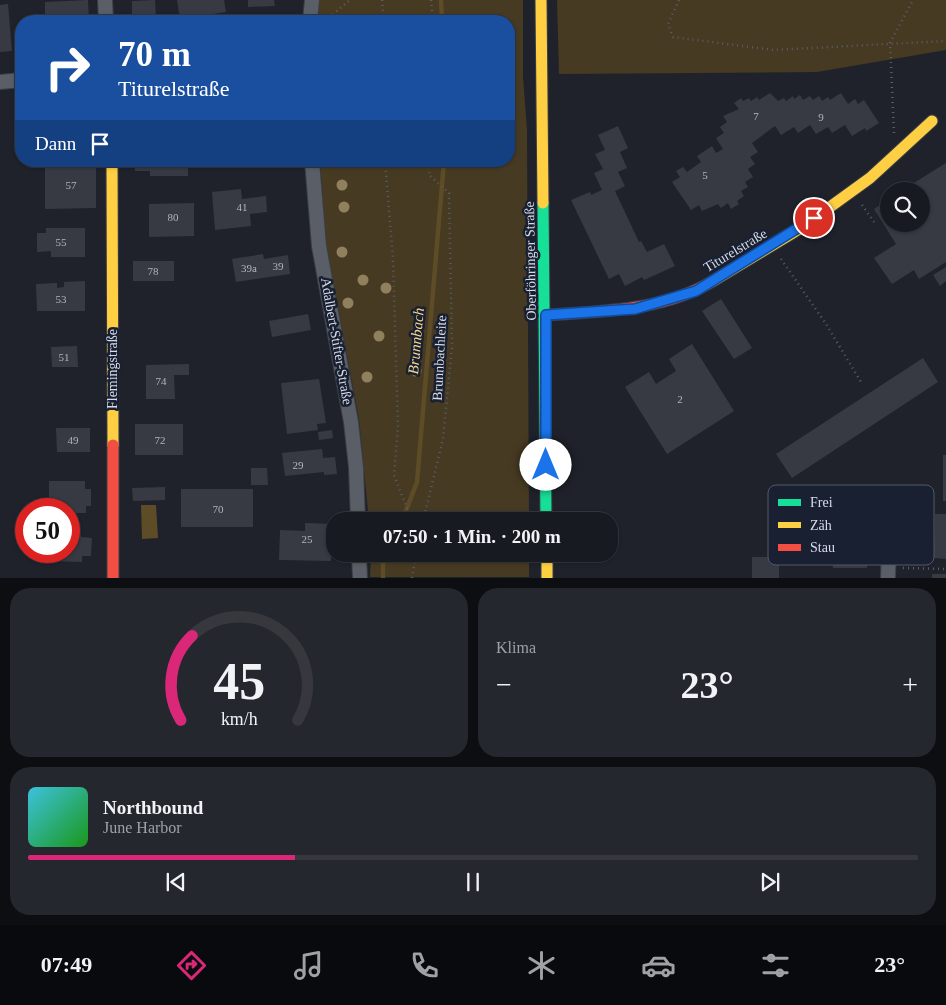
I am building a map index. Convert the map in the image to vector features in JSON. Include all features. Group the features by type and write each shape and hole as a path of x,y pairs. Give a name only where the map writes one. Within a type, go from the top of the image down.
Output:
{"street":[{"path":"105,0 106,15"},
{"path":"311,15 312,0"},
{"name":"Oberföhringer Straße","path":"541,0 546,315 546,512"},
{"path":"0,82 15,81"},
{"name":"Titurelstraße","path":"546,315 635,309 696,291 801,228 870,178 932,121"},
{"name":"Flemingstraße","path":"112,167 113,578"},
{"name":"Adalbert-Stifter-Straße","path":"312,167 319,246 351,422 356,467 358,512"},
{"path":"359,562 360,578"},
{"path":"546,562 547,578"}],"path":[{"path":"332,15 350,0"},
{"path":"382,0 383,15"},
{"path":"432,0 433,15"},
{"path":"679,0 668,24 673,37 773,50 946,41"},
{"path":"895,155 890,43 913,0"},
{"path":"385,167 393,259 398,427 394,475 408,512"},
{"name":"Brunnbachleite","path":"425,512 443,440 452,346 449,193 429,175 430,167"},
{"path":"864,207 874,222"},
{"path":"772,245 826,324 861,382"},
{"path":"412,578 415,562"},
{"path":"888,573 946,570"}],"shaded area":[{"path":"317,0 523,0 523,77 527,130 529,512 368,512 359,419 326,243 320,167 515,167 515,15 316,15"},
{"path":"557,0 946,0 946,50 817,72 559,74"},
{"path":"141,505 156,505 158,538 142,539"},
{"path":"371,562 529,562 529,577 370,577"}],"building":[{"path":"88,0 89,15 45,15 45,2"},
{"path":"155,0 156,15 132,15 132,1"},
{"path":"177,0 224,0 226,12 206,15 179,15"},
{"path":"248,0 274,0 275,6 248,7"},
{"path":"8,4 12,51 0,52 0,5"},
{"path":"770,93 778,101 784,98 786,101 793,96 794,99 800,95 803,100 810,96 813,100 819,96 822,101 828,97 830,100 841,93 848,104 855,99 858,104 864,100 879,123 866,131 865,128 852,136 845,125 832,133 828,127 816,134 810,125 798,133 794,127 781,135 775,126 752,143 758,152 750,157 755,164 748,169 753,177 745,182 748,187 741,191 744,196 737,201 739,204 731,209 728,203 721,208 718,204 702,211 699,205 691,210 672,182 680,177 676,171 683,167 687,172 701,162 697,156 712,146 716,153 723,149 716,138 724,133 720,127 727,122 723,116 739,109 734,103 741,98 743,101 749,98 751,101 757,97 759,100"},
{"path":"618,126 628,148 620,152 627,168 618,172 625,186 615,191 639,242 641,241 647,252 664,244 675,266 644,280 642,277 625,286 619,274 609,279 571,200 590,192 591,195 602,190 594,173 603,169 595,154 605,150 598,135"},
{"path":"946,163 946,262 919,279 914,270 892,284 874,258 896,244 888,232 930,232 930,182 915,182"},
{"path":"45,167 96,167 96,208 45,209"},
{"path":"135,167 188,167 188,176 150,176 150,171 135,171"},
{"path":"241,189 242,199 266,196 267,212 250,214 251,226 215,230 212,192"},
{"path":"194,203 194,236 149,237 149,204"},
{"path":"880,205 880,219 874,209"},
{"path":"46,228 85,228 85,257 51,257 51,251 37,252 37,233 46,233"},
{"path":"263,254 264,259 288,255 290,274 236,282 232,259"},
{"path":"133,261 174,261 174,281 133,281"},
{"path":"946,267 946,281 940,286 933,275"},
{"path":"85,281 85,311 37,311 36,284 57,283 57,288 64,287 64,282"},
{"path":"721,299 752,348 734,359 702,311"},
{"path":"308,314 311,330 272,337 269,321"},
{"path":"692,344 734,411 667,454 625,387 649,372 656,384 676,371 669,359"},
{"path":"77,346 78,367 52,367 51,347"},
{"path":"923,358 938,382 792,478 776,454"},
{"path":"189,364 189,375 174,375 175,399 146,399 146,365"},
{"path":"319,379 326,423 317,424 318,430 287,434 281,383"},
{"path":"135,424 183,424 183,455 135,455"},
{"path":"56,428 90,428 90,452 57,452"},
{"path":"332,430 333,438 319,440 318,432"},
{"path":"322,449 323,458 335,457 337,474 324,475 324,472 285,476 282,453"},
{"path":"943,455 946,455 946,501 943,501"},
{"path":"251,468 267,468 268,485 251,485"},
{"path":"49,481 85,481 85,489 91,489 91,506 86,506 86,513 80,513 80,498 49,498"},
{"path":"165,487 165,500 133,501 132,488"},
{"path":"181,489 253,489 253,527 181,527"},
{"path":"935,514 946,514 946,559 934,558"},
{"path":"305,523 326,524 326,561 279,560 280,530 305,531"},
{"path":"80,533 81,537 92,538 91,556 82,556 82,562 80,562"},
{"path":"752,557 768,557 768,565 779,565 779,578 752,578"},
{"path":"833,565 867,565 867,568 833,568"},
{"path":"932,574 946,574 946,578 932,578"}],"waterway":[{"name":"Brunnbach","path":"441,0 442,15"},
{"name":"Brunnbach","path":"405,512 417,482 443,167"},
{"name":"Brunnbach","path":"383,562 383,578"}],"traffic: fast":[{"path":"543,203 546,512"}],"traffic: slow":[{"path":"541,0 543,203"},
{"path":"713,281 801,228 870,178 932,121"},
{"path":"112,167 113,445"},
{"path":"547,562 547,578"}],"traffic: jam":[{"path":"546,315 632,308 653,304 694,291 713,281"},
{"path":"113,445 113,578"}],"route":[{"path":"546,465 546,315 635,309 696,291 801,228 814,218"}]}
